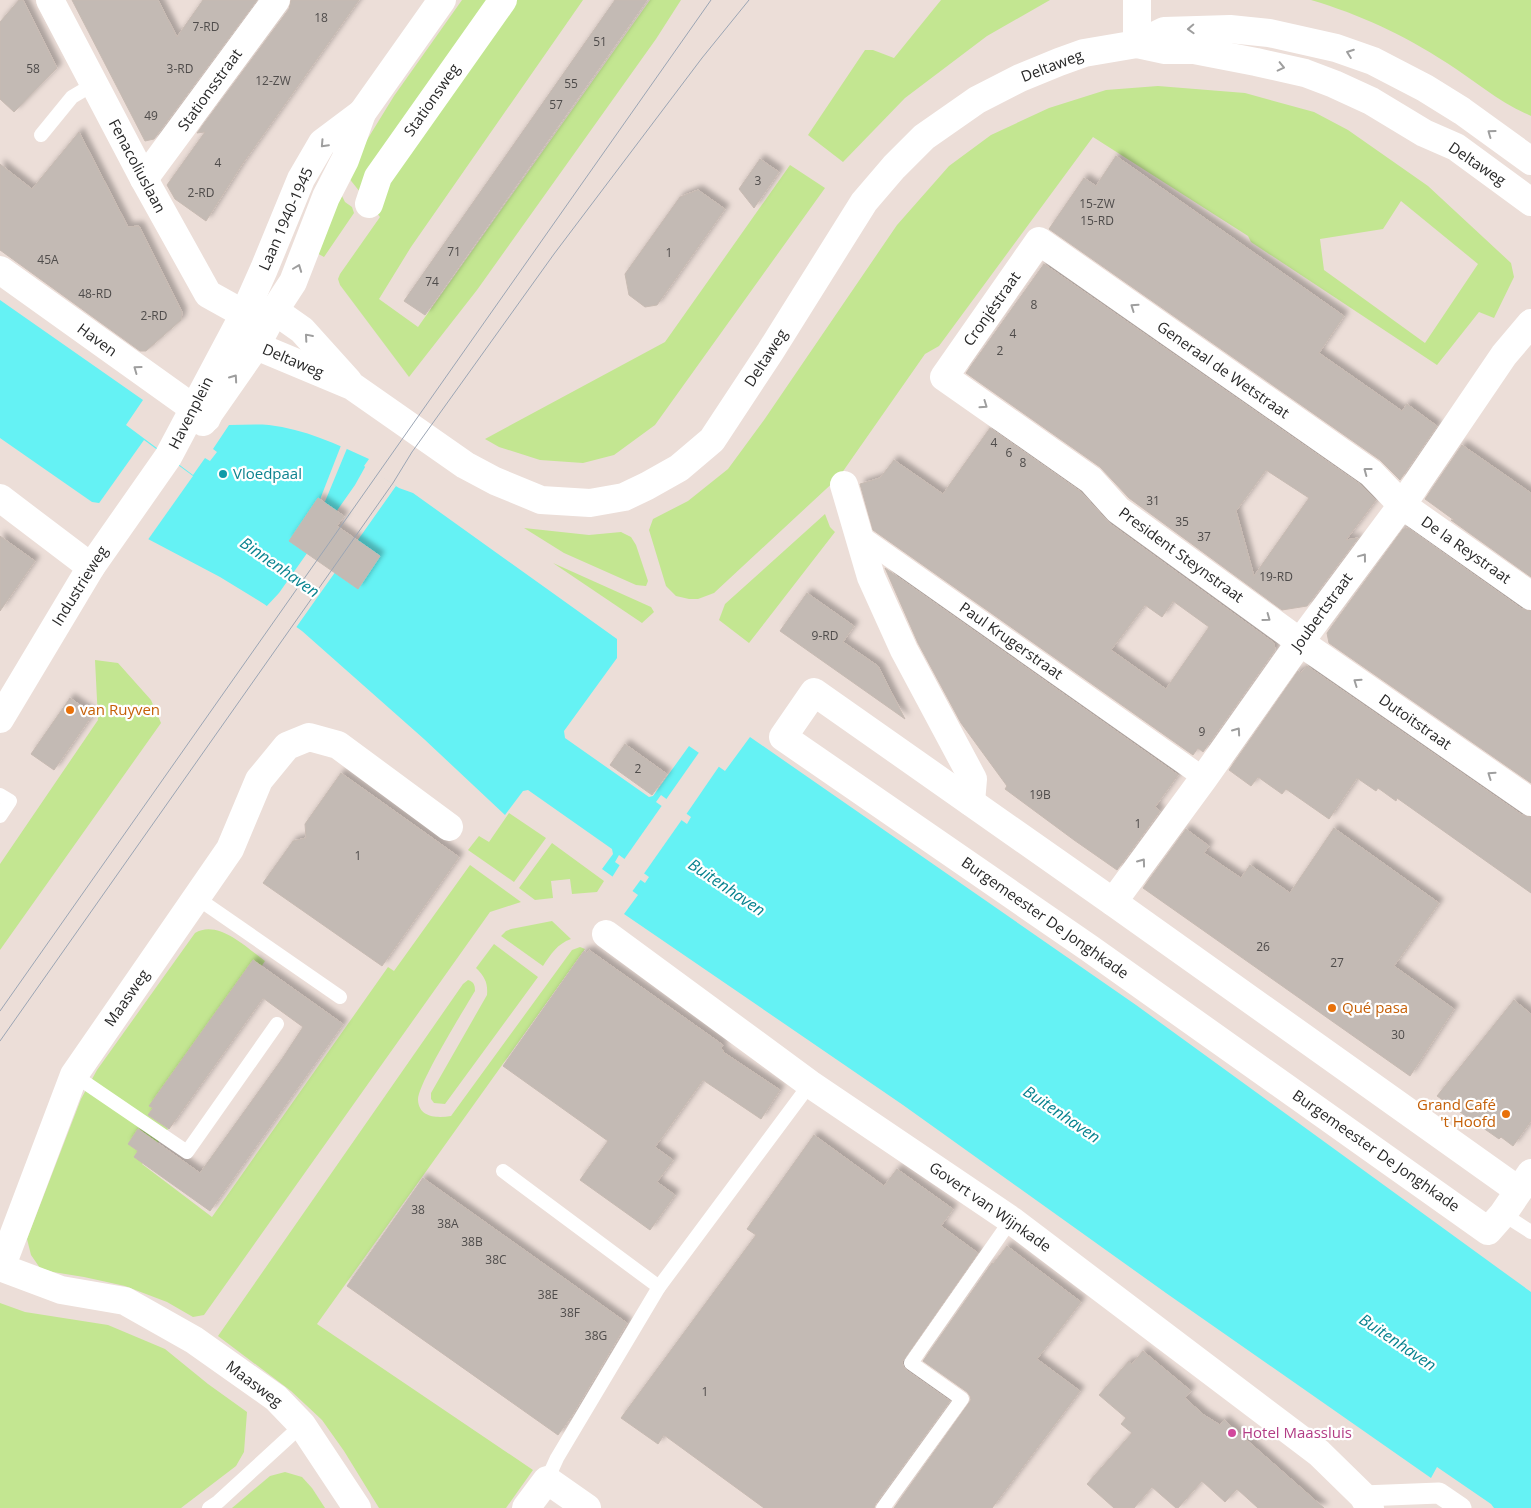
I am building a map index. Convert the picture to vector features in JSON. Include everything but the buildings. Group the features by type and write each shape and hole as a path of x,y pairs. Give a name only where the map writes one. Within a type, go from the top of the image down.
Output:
{"street":[{"name":"Fenacoliuslaan","path":"50,0 144,179 208,294 244,314"},
{"name":"Stationsstraat","path":"144,179 276,0"},
{"name":"Laan 1940-1945","path":"275,311 293,282 326,197 345,160 362,113 442,0"},
{"name":"Stationsweg","path":"369,204 378,177 503,0"},
{"path":"1137,0 1138,44"},
{"name":"Deltaweg","path":"244,314 256,346 352,386 465,465 517,492 541,500 590,503 624,497 647,486 679,468 712,440 770,352 864,202 894,167 924,138 977,100 1020,78 1084,53 1138,44 1164,30 1230,29 1269,33 1336,48 1373,61 1425,88 1531,161"},
{"name":"Deltaweg","path":"1138,44 1165,50 1194,50 1256,62 1305,73 1334,84 1388,110 1424,133 1456,147 1531,202"},
{"name":"Laan 1940-1945","path":"244,314 301,179 322,143 362,113"},
{"name":"Cronjéstraat","path":"944,377 1039,241"},
{"name":"Generaal de Wetstraat","path":"1039,241 1371,473 1402,505"},
{"name":"Haven","path":"0,270 200,414"},
{"path":"244,314 275,311"},
{"name":"Deltaweg","path":"275,311 302,330 352,386"},
{"name":"Havenplein","path":"168,457 200,414 256,346 275,311"},
{"name":"Havenplein","path":"200,414 244,314"},
{"name":"Joubertstraat","path":"1113,902 1300,642 1402,505 1504,355 1531,323"},
{"name":"President Steynstraat","path":"944,377 1091,480 1118,510 1300,642"},
{"name":"Industrieweg","path":"0,718 91,567 168,457"},
{"path":"844,485 871,577 904,650 973,779 971,802"},
{"path":"0,498 91,567"},
{"name":"De la Reystraat","path":"1402,505 1531,596"},
{"name":"Paul Krugerstraat","path":"859,535 1204,778"},
{"name":"Dutoitstraat","path":"1300,642 1531,802"},
{"name":"Burgemeester De Jonghkade","path":"814,692 1113,902 1525,1182 1503,1214 1488,1231 1098,954 783,737 814,692"},
{"name":"Maasweg","path":"357,1508 302,1425 276,1398 194,1340 125,1301 61,1290 1,1267 74,1076 230,850 259,780 287,746 309,737 338,745 449,827"},
{"name":"Govert van Wijnkade","path":"606,934 810,1084 1012,1220 1319,1453 1366,1502"},
{"path":"526,1508 547,1480 587,1508"},
{"path":"1366,1502 1439,1494 1461,1508"}],"lane":[{"path":"40,135 72,97 94,84"},
{"path":"0,795 10,802 0,816"},
{"path":"196,898 340,997"},
{"path":"74,1076 187,1152 277,1024"},
{"path":"547,1480 557,1458 659,1287 810,1084"},
{"path":"503,1171 659,1287"},
{"path":"1503,1214 1531,1232"},
{"path":"883,1508 962,1399 911,1363 1012,1220"},
{"path":"209,1508 218,1502 302,1425"}],"green space":[{"path":"462,0 583,0 411,247 379,299 418,327 650,0 681,0 656,39 477,290 409,377 340,285 338,279 380,217 348,177 341,194 345,202 352,207 354,213 324,257 313,251 346,174 394,96"},
{"path":"941,0 1050,0 987,36 905,98 843,162 808,135 865,50 873,50 894,58"},
{"path":"1311,0 1531,0 1531,116 1509,105 1447,63 1397,34 1347,12"},
{"path":"1158,86 1245,93 1314,112 1348,130 1428,186 1511,263 1514,277 1494,318 1479,312 1437,365 1251,242 1248,236 1093,137 939,346 925,354 839,477 714,593 698,599 676,596 666,586 649,530 653,519 688,501 728,469 764,420 897,225 949,166 991,135 1049,108 1106,90","holes":["1401,201 1478,264 1425,343 1324,270 1320,239 1383,229"]},
{"path":"790,165 825,188 655,425 614,455 583,463 540,460 499,447 485,439 665,342"},
{"path":"825,514 830,527 835,532 749,643 719,620 725,604"},
{"path":"524,528 589,535 621,532 631,537 636,545 648,581 646,586 636,585 564,553"},
{"path":"553,563 651,607 654,612 642,623"},
{"path":"95,660 118,663 151,700 161,723 0,950 0,864 98,720"},
{"path":"509,813 546,838 514,882 468,850 479,836 489,842"},
{"path":"552,843 604,881 597,892 572,894 570,879 551,881 553,898 535,900 519,888"},
{"path":"470,865 521,902 490,912 204,1315 193,1317 167,1302 125,1286 40,1268 31,1255 27,1239 81,1099 97,1070 195,933 204,930 223,932 265,961 157,1120 168,1129 142,1164 212,1217 388,967 394,971"},
{"path":"552,921 571,939 558,947 543,966 501,936 511,929"},
{"path":"494,944 538,977 445,1104 434,1103 431,1099 431,1093 487,995 485,980 476,968"},
{"path":"580,947 585,949 317,1324 533,1470 506,1508 379,1508 344,1451 322,1420 291,1391 218,1336 463,984 468,980 472,982 475,991 433,1063 418,1100 419,1106 425,1114 430,1116 451,1116 572,950"},
{"path":"0,1303 25,1312 108,1325 165,1349 208,1384 247,1412 244,1452 236,1466 181,1508 0,1508"},
{"path":"285,1472 302,1477 325,1508 232,1508 270,1476"}],"water":[{"path":"0,300 143,400 126,425 193,475 205,458 210,461 217,452 213,449 229,425 269,425 295,430 333,443 369,459 364,466 399,488 413,493 617,639 617,658 564,731 565,738 649,797 653,796 689,746 725,771 750,737 1136,1005 1531,1292 1531,1508 1494,1508 1437,1467 1431,1478 1166,1293 903,1105 624,914 638,895 602,869 613,854 612,849 528,790 523,791 505,815 424,739 302,631 264,604 220,577 148,539 99,503 92,502 0,438","holes":["661,795 691,817 687,824 656,802","619,855 649,877 645,883 615,862"]}],"pier":[{"path":"144,440 193,476 147,541 97,506"},
{"path":"342,443 348,446 324,504 319,502"},
{"path":"369,460 371,461 368,465 371,469 396,486 295,629 265,608 279,593 355,485"},
{"path":"700,751 720,765 685,816 665,801"},
{"path":"663,804 683,818 643,875 623,861"},
{"path":"621,863 642,878 631,893 611,879"}],"tram line":[{"path":"0,1011 711,0"},
{"path":"0,1041 393,483 412,452 554,254 702,58 749,0"}],"place":[{"name":"Vloedpaal","path":"223,474"},
{"name":"van Ruyven","path":"70,710"},
{"name":"Qué pasa","path":"1332,1008"},
{"name":"Grand Café 't Hoofd","path":"1506,1114"},
{"name":"Hotel Maassluis","path":"1232,1433"}],"water label":[{"name":"Binnenhaven","path":"280,567"},
{"name":"Buitenhaven","path":"727,887"},
{"name":"Buitenhaven","path":"1062,1114"},
{"name":"Buitenhaven","path":"1398,1342"}]}
